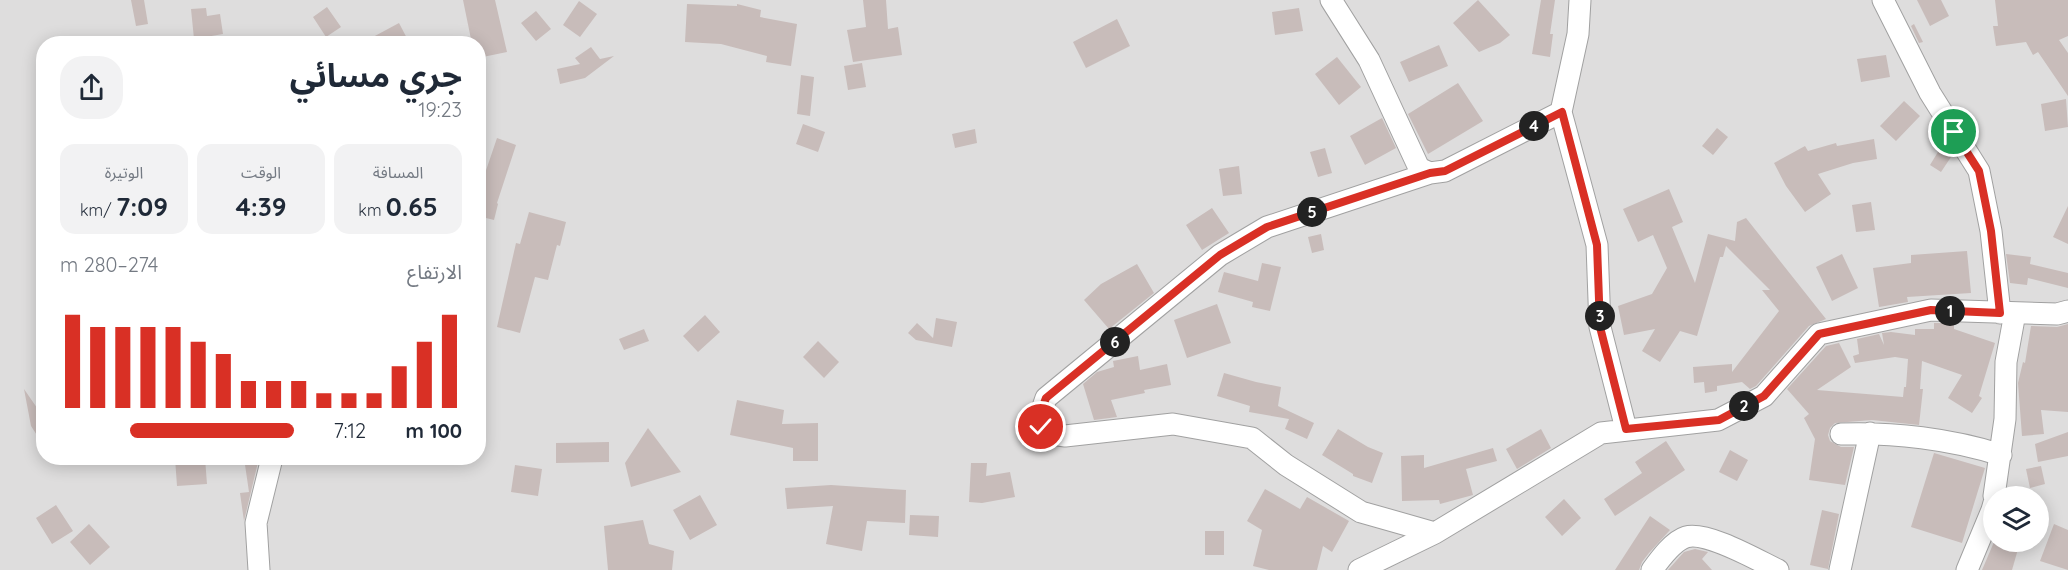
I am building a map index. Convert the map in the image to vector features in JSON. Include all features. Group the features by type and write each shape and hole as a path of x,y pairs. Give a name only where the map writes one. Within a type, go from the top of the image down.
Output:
{"street":[{"path":"1331,0 1369,60 1419,168 1430,173"},
{"path":"1580,0 1578,34 1562,112 1597,245 1600,327 1626,429"},
{"path":"1883,0 1930,93 1979,171 2008,313 2004,419 1996,486"},
{"path":"1435,533 1361,513 1286,465 1252,438 1173,424 1065,436 1048,434 1041,427 1039,417 1046,398 1220,255 1267,227 1430,173 1445,171 1562,112"},
{"path":"1359,570 1435,533 1601,433 1719,420 1764,396 1819,334 1931,310 2057,314 2068,311"},
{"path":"1841,434 1870,433 1976,446 2001,454"},
{"path":"1840,570 1870,433"},
{"path":"259,570 256,523 270,465"},
{"path":"1967,570 1983,532"},
{"path":"1652,570 1662,556 1683,538 1695,536 1708,538 1778,570"}],"shaded area":[{"path":"0,0 2068,0 2068,570 0,570"}],"building":[{"path":"131,0 144,0 148,24 136,26"},
{"path":"463,0 495,0 507,52 486,56 486,36 470,36"},
{"path":"863,0 886,0 888,29 898,27 902,55 853,62 847,30 866,27"},
{"path":"1478,0 1510,35 1500,43 1479,52 1453,23"},
{"path":"1541,0 1555,0 1550,34 1553,34 1550,57 1532,54"},
{"path":"1917,0 1941,0 1949,16 1930,26"},
{"path":"1995,0 2068,0 2068,36 2059,40 2068,53 2068,96 2038,52 2033,55 2026,42 1996,46 1993,26 1998,26"},
{"path":"579,1 597,14 580,37 563,25"},
{"path":"687,4 737,6 737,4 761,10 760,17 797,24 791,66 766,62 767,56 721,44 685,42"},
{"path":"327,7 341,27 325,36 313,17"},
{"path":"206,8 207,16 220,14 223,34 194,36 191,9"},
{"path":"1299,8 1303,31 1275,35 1272,12"},
{"path":"536,11 551,29 536,41 521,23"},
{"path":"1117,19 1130,46 1086,68 1073,42"},
{"path":"399,23 406,36 375,36"},
{"path":"1914,24 1923,42 1919,43 1911,26"},
{"path":"1439,45 1448,66 1409,82 1400,62"},
{"path":"591,47 600,59 614,56 585,78 560,84 557,69 580,64 575,58"},
{"path":"1886,55 1890,77 1861,82 1857,59"},
{"path":"1337,57 1361,87 1339,105 1315,74"},
{"path":"862,63 866,87 848,90 844,66"},
{"path":"801,75 814,77 810,116 797,114"},
{"path":"1458,83 1483,121 1428,154 1408,114"},
{"path":"2066,99 2068,127 2045,131 2041,104"},
{"path":"1904,101 1920,116 1896,141 1880,126"},
{"path":"1382,118 1396,148 1365,165 1350,136"},
{"path":"803,124 825,132 818,152 796,144"},
{"path":"1717,128 1728,137 1713,155 1702,146"},
{"path":"975,129 977,143 955,148 952,134"},
{"path":"497,138 516,145 497,203 494,220 486,218 486,170"},
{"path":"1874,139 1877,159 1853,163 1818,174 1831,194 1805,212 1786,186 1774,163 1805,146 1808,151 1836,143 1837,146"},
{"path":"1941,147 1953,154 1941,172 1930,165"},
{"path":"1325,148 1332,173 1318,177 1310,152"},
{"path":"1239,166 1242,194 1223,196 1219,169"},
{"path":"1669,189 1683,222 1672,227 1695,283 1708,234 1735,241 1737,222 1746,218 1826,319 1809,326 1756,386 1750,389 1742,382 1717,386 1717,391 1705,393 1704,382 1694,383 1693,367 1732,364 1732,372 1779,311 1762,290 1770,290 1726,246 1723,257 1720,257 1697,336 1680,331 1660,362 1642,351 1655,329 1624,335 1618,306 1652,294 1667,268 1653,235 1638,242 1623,209"},
{"path":"1871,202 1875,230 1856,232 1852,205"},
{"path":"2068,206 2068,244 2053,237"},
{"path":"1212,208 1229,233 1202,250 1186,225"},
{"path":"529,212 566,222 548,280 535,277 520,333 497,327 516,243 520,244"},
{"path":"1321,234 1324,250 1312,253 1308,237"},
{"path":"1967,251 1971,293 1907,297 1908,302 1879,307 1873,268 1911,263 1911,255"},
{"path":"1842,254 1858,288 1832,301 1816,267"},
{"path":"2006,254 2031,257 2030,264 2068,273 2068,288 2028,278 2027,285 2010,283"},
{"path":"1262,263 1281,267 1270,311 1252,307 1253,302 1218,292 1224,272 1258,281"},
{"path":"1137,264 1154,293 1109,329 1084,300 1101,284"},
{"path":"1217,304 1231,343 1187,358 1174,320"},
{"path":"705,315 720,332 698,352 683,336"},
{"path":"936,318 957,322 952,347 916,340 908,333 917,323 933,338"},
{"path":"1934,323 1954,323 1954,329 1995,343 1979,396 1982,398 1972,413 1948,398 1962,375 1922,361 1920,389 1923,389 1919,425 1872,420 1835,423 1828,435 1830,441 1841,447 1854,447 1845,485 1809,480 1815,439 1804,418 1809,414 1787,389 1826,346 1839,343 1851,367 1817,390 1903,397 1908,359 1895,357 1855,363 1853,356 1859,354 1857,339 1879,334 1884,345 1882,333 1915,335 1915,329 1934,329"},
{"path":"2068,324 2068,412 2041,410 2044,434 2022,436 2018,383 2023,362 2025,363 2031,326 2057,327"},
{"path":"644,329 649,341 624,350 619,339"},
{"path":"818,341 839,362 824,378 803,357"},
{"path":"1138,356 1140,370 1167,364 1171,385 1111,400 1117,417 1094,420 1083,384 1097,372 1114,367 1113,361"},
{"path":"1224,373 1281,387 1278,406 1314,423 1307,439 1285,429 1289,419 1249,412 1250,406 1217,396"},
{"path":"24,389 36,406 36,434 31,426"},
{"path":"737,400 784,410 782,424 818,423 818,461 793,461 793,448 730,435"},
{"path":"648,428 681,472 631,487 625,463"},
{"path":"1338,429 1383,453 1372,483 1353,476 1322,455"},
{"path":"1541,429 1551,448 1517,469 1506,449"},
{"path":"2068,432 2068,456 2038,462 2035,444"},
{"path":"1666,441 1685,470 1615,516 1604,499 1642,473 1635,462"},
{"path":"609,442 609,462 556,463 556,443"},
{"path":"1493,448 1497,461 1466,469 1473,495 1440,504 1439,500 1402,501 1401,456 1424,455 1424,468"},
{"path":"1730,450 1748,460 1737,481 1719,472"},
{"path":"1934,453 1985,468 1962,543 1911,527"},
{"path":"971,463 987,463 986,476 1010,472 1015,497 982,503 969,502"},
{"path":"176,465 206,465 207,484 177,486"},
{"path":"245,465 257,465 244,521 240,493 249,492"},
{"path":"515,465 542,469 538,496 511,492"},
{"path":"2041,466 2045,484 2030,486 2026,469"},
{"path":"831,485 906,490 905,523 867,521 862,551 826,544 833,506 787,509 785,488"},
{"path":"1265,489 1300,509 1307,497 1349,521 1332,552 1323,546 1317,570 1269,570 1253,566 1262,530 1247,521"},
{"path":"700,495 717,525 690,540 673,510"},
{"path":"1564,499 1581,518 1562,536 1545,517"},
{"path":"56,505 73,531 52,544 36,518"},
{"path":"1822,510 1839,514 1828,569 1810,565"},
{"path":"910,515 939,516 938,537 909,535"},
{"path":"1650,516 1670,530 1642,562 1639,570 1615,570"},
{"path":"643,520 649,544 674,551 672,570 608,570 604,526"},
{"path":"89,524 110,547 90,565 70,542"},
{"path":"2054,524 2068,530 2068,570 2040,561 2043,552 2049,552 2049,537"},
{"path":"1205,531 1224,531 1224,555 1205,555"},
{"path":"1695,549 1708,552 1702,559 1712,570 1668,570 1684,552"},
{"path":"1990,552 2017,552 2012,570 1982,570"}],"route":[{"path":"1041,427 1039,417 1046,398 1220,255 1267,227 1430,173 1445,171 1562,112 1597,245 1600,327 1626,429 1719,420 1764,396 1819,334 1931,310 2000,313 1991,231 1979,171 1954,132"}]}
